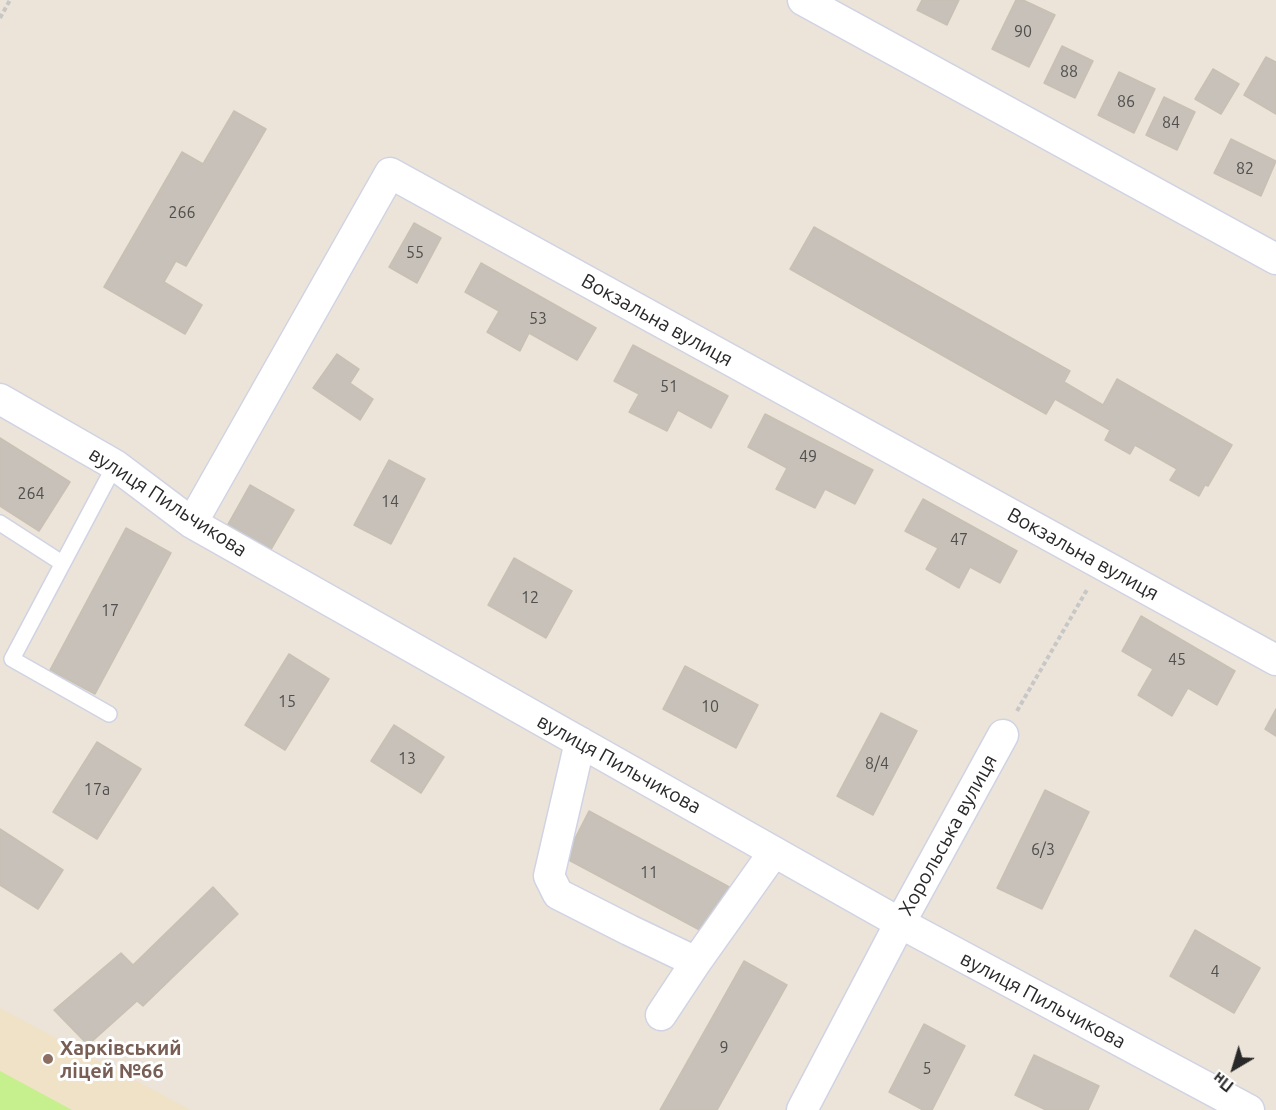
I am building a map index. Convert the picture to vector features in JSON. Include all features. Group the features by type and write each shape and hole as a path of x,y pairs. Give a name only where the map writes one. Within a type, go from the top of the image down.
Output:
{"street":[{"path":"803,0 1274,252"},
{"name":"Вокзальна вулиця","path":"192,522 390,173 1276,660"},
{"name":"вулиця Пильчикова","path":"0,399 115,465 192,522 900,923 1249,1110"},
{"name":"Хорольська вулиця","path":"802,1110 900,923 1003,735"},
{"path":"580,742 549,876 558,894 696,962"},
{"path":"661,1015 774,852"}],"lane":[{"path":"109,714 12,659 115,465"},
{"path":"0,523 62,563"}],"path":[{"path":"0,18 10,0"},
{"name":"Хорольська вулиця","path":"1003,735 1101,564"}],"shaded area":[{"name":"Харківський ліцей №66","path":"0,1008 191,1110 0,1110"}],"green space":[{"path":"0,1071 72,1110 0,1110"}],"building":[{"path":"922,0 959,0 947,25 917,10"},
{"path":"1016,0 1023,0 1055,15 1029,67 992,49"},
{"path":"1062,46 1093,61 1075,98 1044,83"},
{"path":"1266,57 1276,62 1276,114 1244,95"},
{"path":"1213,69 1239,84 1221,114 1195,99"},
{"path":"1119,72 1155,89 1134,133 1098,115"},
{"path":"1164,97 1195,112 1177,150 1146,135"},
{"path":"234,111 266,129 186,266 176,261 164,282 202,305 185,334 104,287 182,152 203,164"},
{"path":"1231,139 1276,161 1261,196 1214,173"},
{"path":"414,223 441,238 417,283 389,267"},
{"path":"814,227 1070,371 1064,382 1103,405 1117,379 1232,445 1208,486 1205,485 1199,496 1170,480 1177,469 1135,445 1130,454 1105,440 1110,430 1055,399 1046,414 790,269"},
{"path":"481,263 596,328 577,360 529,333 520,351 487,332 499,311 465,292"},
{"path":"633,345 728,396 711,428 678,410 667,431 629,412 639,394 614,381"},
{"path":"337,354 359,369 350,383 373,399 360,420 313,388"},
{"path":"765,414 873,470 855,504 825,489 815,508 776,489 787,468 748,447"},
{"path":"0,438 70,482 39,531 0,506"},
{"path":"389,460 425,479 391,544 354,525"},
{"path":"250,485 294,510 270,551 227,526"},
{"path":"923,499 1017,551 1000,583 970,567 959,588 926,569 938,548 905,531"},
{"path":"126,528 171,553 95,694 50,670"},
{"path":"514,558 572,591 546,638 488,605"},
{"path":"1141,616 1235,671 1217,705 1188,688 1172,716 1138,695 1153,669 1122,651"},
{"path":"289,654 329,679 285,750 245,725"},
{"path":"685,666 758,705 736,748 663,709"},
{"path":"1276,709 1276,736 1265,729"},
{"path":"881,713 917,731 873,815 837,796"},
{"path":"394,725 444,757 421,793 371,761"},
{"path":"97,742 141,769 97,839 53,812"},
{"path":"1045,790 1089,812 1042,909 997,888"},
{"path":"589,811 733,889 709,935 565,858"},
{"path":"0,829 63,870 38,909 0,885"},
{"path":"213,887 238,914 143,1006 137,1001 88,1045 54,1010 121,953 133,965"},
{"path":"1195,930 1260,968 1234,1013 1170,976"},
{"path":"744,961 787,985 717,1110 660,1110"},
{"path":"924,1024 965,1046 932,1110 923,1110 889,1092"},
{"path":"1034,1055 1099,1086 1088,1110 1046,1110 1015,1095"}],"place":[{"name":"Харківський ліцей №66","path":"48,1059"}]}
